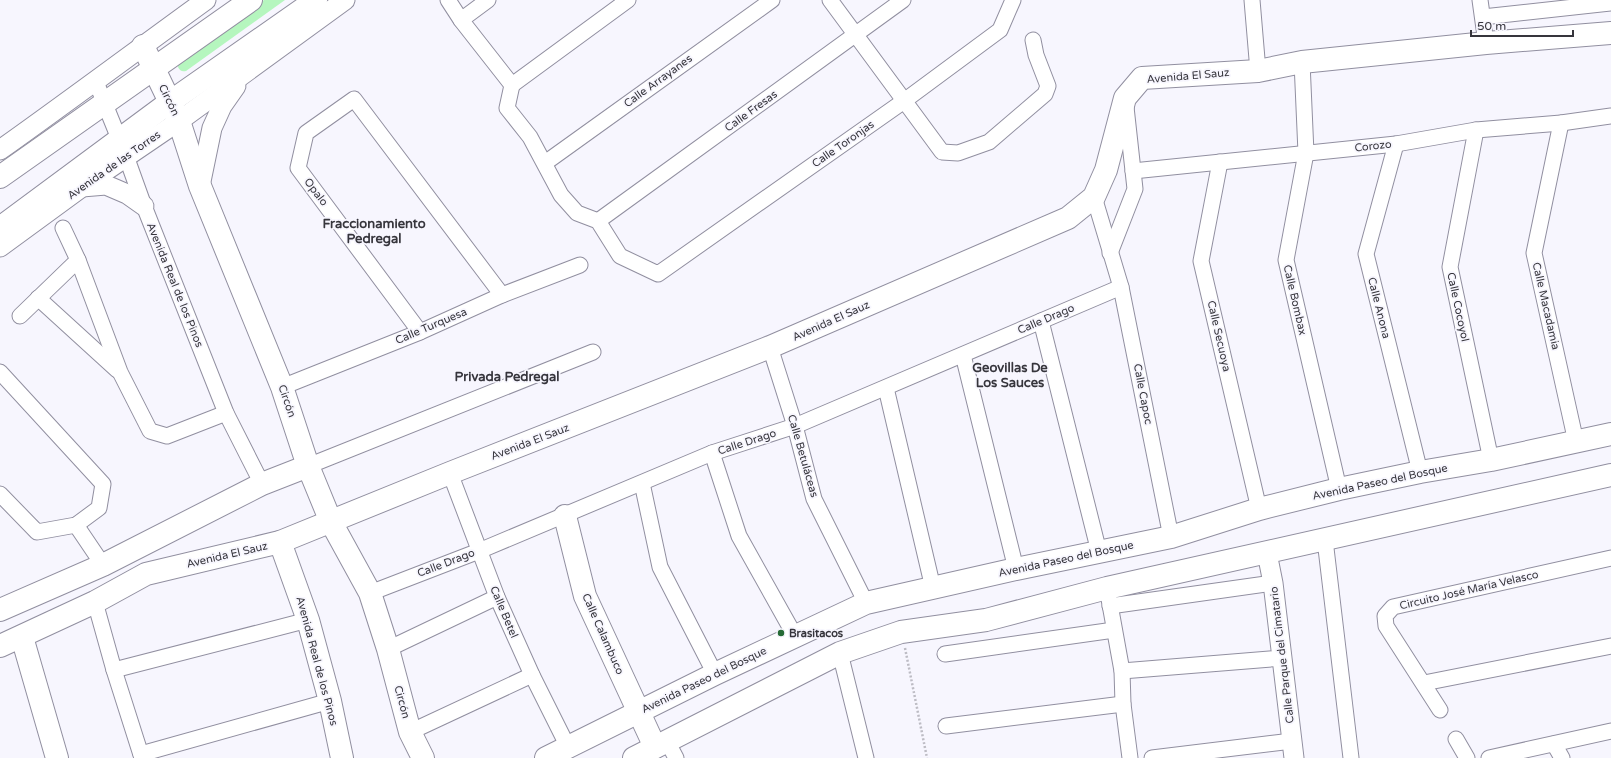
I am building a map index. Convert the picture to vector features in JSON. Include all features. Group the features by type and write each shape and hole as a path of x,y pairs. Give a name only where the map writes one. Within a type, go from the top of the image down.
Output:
{"main road":[{"path":"0,177 251,0"},
{"name":"Avenida de las Torres","path":"0,228 122,148 170,102 316,0"},
{"name":"Avenida El Sauz","path":"0,646 95,602 146,574 280,542 770,347 1068,218 1094,197 1106,170 1125,98 1142,78 1258,71 1302,62 1486,43 1611,33"},
{"name":"Circón","path":"143,46 179,121 200,186 282,387 308,466 331,522 370,593 388,649 410,732 423,758"},
{"name":"Avenida Paseo del Bosque","path":"546,758 715,674 866,603 1171,536 1259,509 1339,489 1420,472 1491,460 1611,434"},
{"path":"0,610 103,565 262,484 308,466"},
{"path":"634,758 666,749 840,653 901,632 986,620 1108,597 1267,553 1611,475"},
{"name":"Calle Calambuco","path":"565,516 584,596 638,712 666,749"},
{"name":"Avenida Real de los Pinos","path":"280,542 308,620 330,701 342,758"},
{"path":"22,637 57,758"}],"street":[{"path":"0,150 96,82 206,0"},
{"name":"Avenida de las Torres","path":"0,247 82,187 122,148 179,121 345,0"},
{"path":"448,0 461,20 512,85"},
{"path":"461,20 488,0"},
{"path":"598,221 577,213 561,195 530,137 507,108 512,85 628,0"},
{"name":"Calle Arrayanes","path":"545,163 772,0"},
{"path":"830,0 942,152 958,153 989,142 1045,94 1048,86 1036,55 1033,40"},
{"name":"Calle Fresas","path":"598,221 903,0"},
{"name":"Calle Toronjas","path":"598,221 620,256 658,274 904,101 1000,30 1013,0"},
{"path":"1252,0 1258,71"},
{"path":"1480,0 1486,43"},
{"path":"1483,17 1611,3"},
{"name":"Calle Bombax","path":"1302,62 1306,153 1286,260 1339,489"},
{"path":"200,186 212,128 222,106 245,73"},
{"name":"Avenida Real de los Pinos","path":"96,82 226,413 262,484"},
{"path":"1110,253 1135,189 1125,98"},
{"name":"Opalo","path":"420,332 298,168 306,133 354,99 502,295"},
{"name":"Corozo","path":"1133,171 1396,144 1476,130 1561,123 1611,116"},
{"name":"Calle Macadamia","path":"1561,123 1534,253 1576,442"},
{"name":"Calle Cocoyol","path":"1476,130 1450,267 1491,460"},
{"name":"Calle Anona","path":"1396,144 1366,254 1420,472"},
{"name":"Calle Secuoya","path":"1220,162 1202,261 1259,509"},
{"path":"82,187 106,185 127,194 144,206"},
{"name":"Calle Capoc","path":"1094,197 1121,287 1171,536"},
{"path":"63,228 78,260 120,372 150,431 167,436 226,413"},
{"path":"20,316 78,260"},
{"name":"Calle Turquesa","path":"282,387 420,332 502,295 580,265"},
{"name":"Calle Drago","path":"370,593 565,516 712,453 795,426 1121,287"},
{"path":"38,298 120,372"},
{"path":"1041,321 1099,552"},
{"name":"Calle Betuláceas","path":"770,347 795,426 814,499 866,603"},
{"path":"308,466 593,352"},
{"path":"963,355 1016,569"},
{"path":"0,372 103,484 99,508 76,526 37,532 0,494"},
{"path":"886,388 933,588"},
{"path":"712,453 739,536 795,636"},
{"name":"Calle Betel","path":"450,474 497,597 532,675 568,747"},
{"path":"642,483 660,567 715,674"},
{"path":"76,526 103,565"},
{"path":"1324,540 1351,758"},
{"name":"Calle Parque del Cimatario","path":"1267,553 1273,583 1283,658 1293,749"},
{"name":"Circuito José María Velasco","path":"1440,710 1386,626 1385,616 1393,608 1611,558"},
{"path":"1130,758 1123,704 1122,671 1108,597 1273,583"},
{"path":"388,649 497,597"},
{"path":"95,602 114,670 142,756 330,701"},
{"path":"114,670 308,620"},
{"path":"945,654 1114,630"},
{"path":"1424,684 1611,646"},
{"path":"840,653 866,758"},
{"path":"1122,671 1283,658"},
{"path":"410,732 532,675"},
{"path":"946,726 1123,704"},
{"path":"1489,758 1611,732"},
{"path":"1456,739 1467,758"},
{"path":"1554,744 1562,758"},
{"path":"1152,758 1293,749"}],"path":[{"path":"901,632 927,758"}],"green space":[{"path":"264,0 285,0 186,71 182,71 178,67 179,62"}],"place":[{"name":"Brasitacos","path":"781,633"}],"district":[{"name":"Fraccionamiento Pedregal","path":"374,232"},
{"name":"Geovillas De Los Sauces","path":"1010,376"},
{"name":"Privada Pedregal","path":"507,377"}]}
